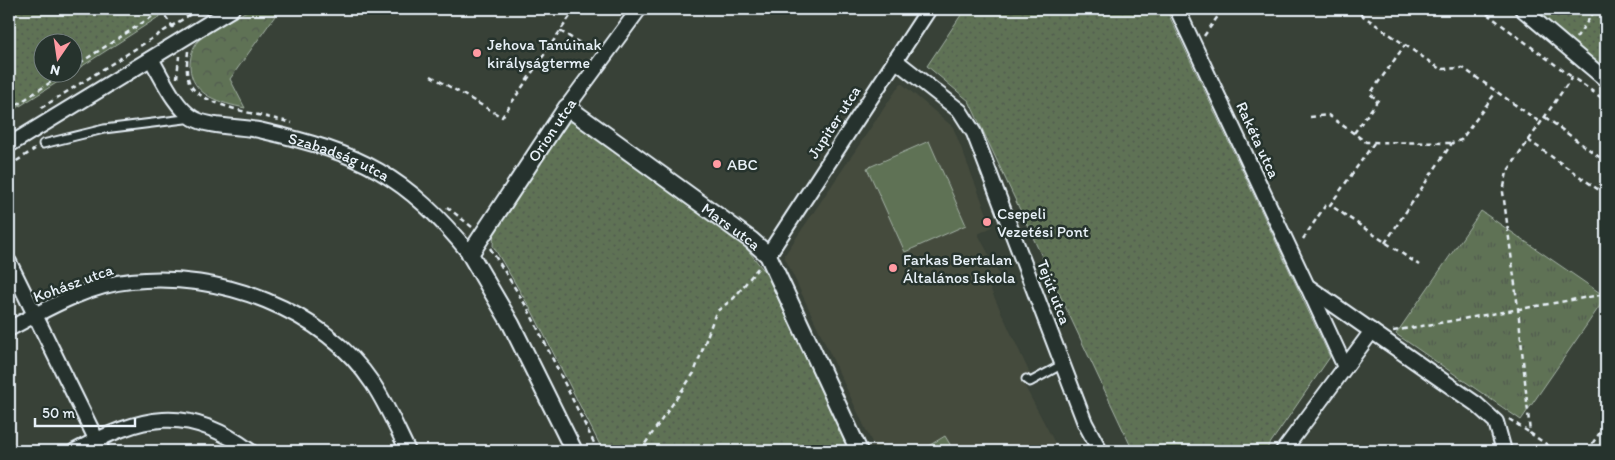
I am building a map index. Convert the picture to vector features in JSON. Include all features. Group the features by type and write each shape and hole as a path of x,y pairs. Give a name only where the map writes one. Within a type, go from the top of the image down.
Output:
{"street":[{"path":"9,145 232,9"},
{"name":"Orion utca","path":"470,254 567,107 638,9"},
{"name":"Jupiter utca","path":"768,255 929,9"},
{"name":"Rakéta utca","path":"1177,9 1345,367"},
{"path":"1522,9 1606,80"},
{"path":"151,59 181,107 193,118"},
{"name":"Tejút utca","path":"895,60 960,111 974,133 1085,423 1100,451"},
{"name":"Mars utca","path":"567,107 751,240 768,255 859,451"},
{"name":"Szabadság utca","path":"193,118 209,123 286,136 344,153 364,162 410,191 449,228 470,254 511,324 574,451"},
{"path":"9,262 99,445"},
{"name":"Kohász utca","path":"9,329 36,314 96,289 129,281 164,279 198,281 256,297 280,307 309,324 333,340 351,357 373,384 408,451"},
{"path":"1307,286 1483,410 1496,422 1504,451"},
{"path":"1283,451 1372,331"},
{"path":"76,451 99,445 124,427 162,419 186,421 211,428 231,437 250,451"}],"lane":[{"path":"43,144 104,129 193,118"},
{"path":"1026,379 1030,382 1063,364"}],"path":[{"path":"82,61 162,9 180,42 177,81"},
{"path":"34,113 199,9"},
{"path":"431,76 502,117 575,9"},
{"path":"1196,48 1223,9"},
{"path":"1353,9 1440,69 1462,68 1541,123"},
{"path":"1568,48 1596,9"},
{"path":"1488,14 1572,78 1606,101"},
{"path":"167,28 188,48 186,67 192,86 218,105 262,114"},
{"path":"560,31 604,57"},
{"path":"1354,133 1378,100 1370,94 1405,45"},
{"path":"1556,451 1530,434 1518,308 1503,192 1507,172 1572,78"},
{"path":"9,110 51,82"},
{"path":"1310,117 1328,115 1366,142 1452,143 1461,140 1496,92"},
{"path":"1545,117 1606,162"},
{"path":"1528,140 1606,195"},
{"path":"1302,239 1325,206 1330,205 1374,142"},
{"path":"1385,243 1452,143"},
{"path":"9,166 43,144"},
{"path":"1330,205 1419,264"},
{"path":"640,451 694,373 716,312 734,298 768,255"},
{"path":"1372,331 1388,332 1606,294"},
{"path":"1587,451 1606,424"}],"shaded area":[{"name":"Farkas Bertalan Általános Iskola","path":"901,83 953,127 992,227 978,234 1002,280 989,286 1031,376 1022,381 1056,445 1051,451 876,451 784,256"}],"green space":[{"path":"9,9 171,9 82,66 82,32 32,32 32,82 58,82 9,113"},
{"path":"250,9 280,9 230,79 245,108 226,104 202,91 196,85 192,76 190,63 193,50 198,41"},
{"path":"965,9 1166,9 1330,357 1265,451 1133,451 969,101 927,66"},
{"path":"1526,9 1606,9 1606,78"},
{"path":"569,122 578,123 743,244 766,273 850,451 603,451 533,313 493,246 494,230"},
{"path":"929,141 966,225 905,252 867,168"},
{"path":"1481,211 1606,297 1521,420 1396,334"},
{"path":"945,436 954,451 920,451"}],"place":[{"name":"Jehova Tanúinak királyságterme","path":"477,53"},
{"name":"ABC","path":"717,164"},
{"name":"Csepeli Vezetési Pont","path":"987,222"},
{"name":"Farkas Bertalan Általános Iskola","path":"893,268"}]}
